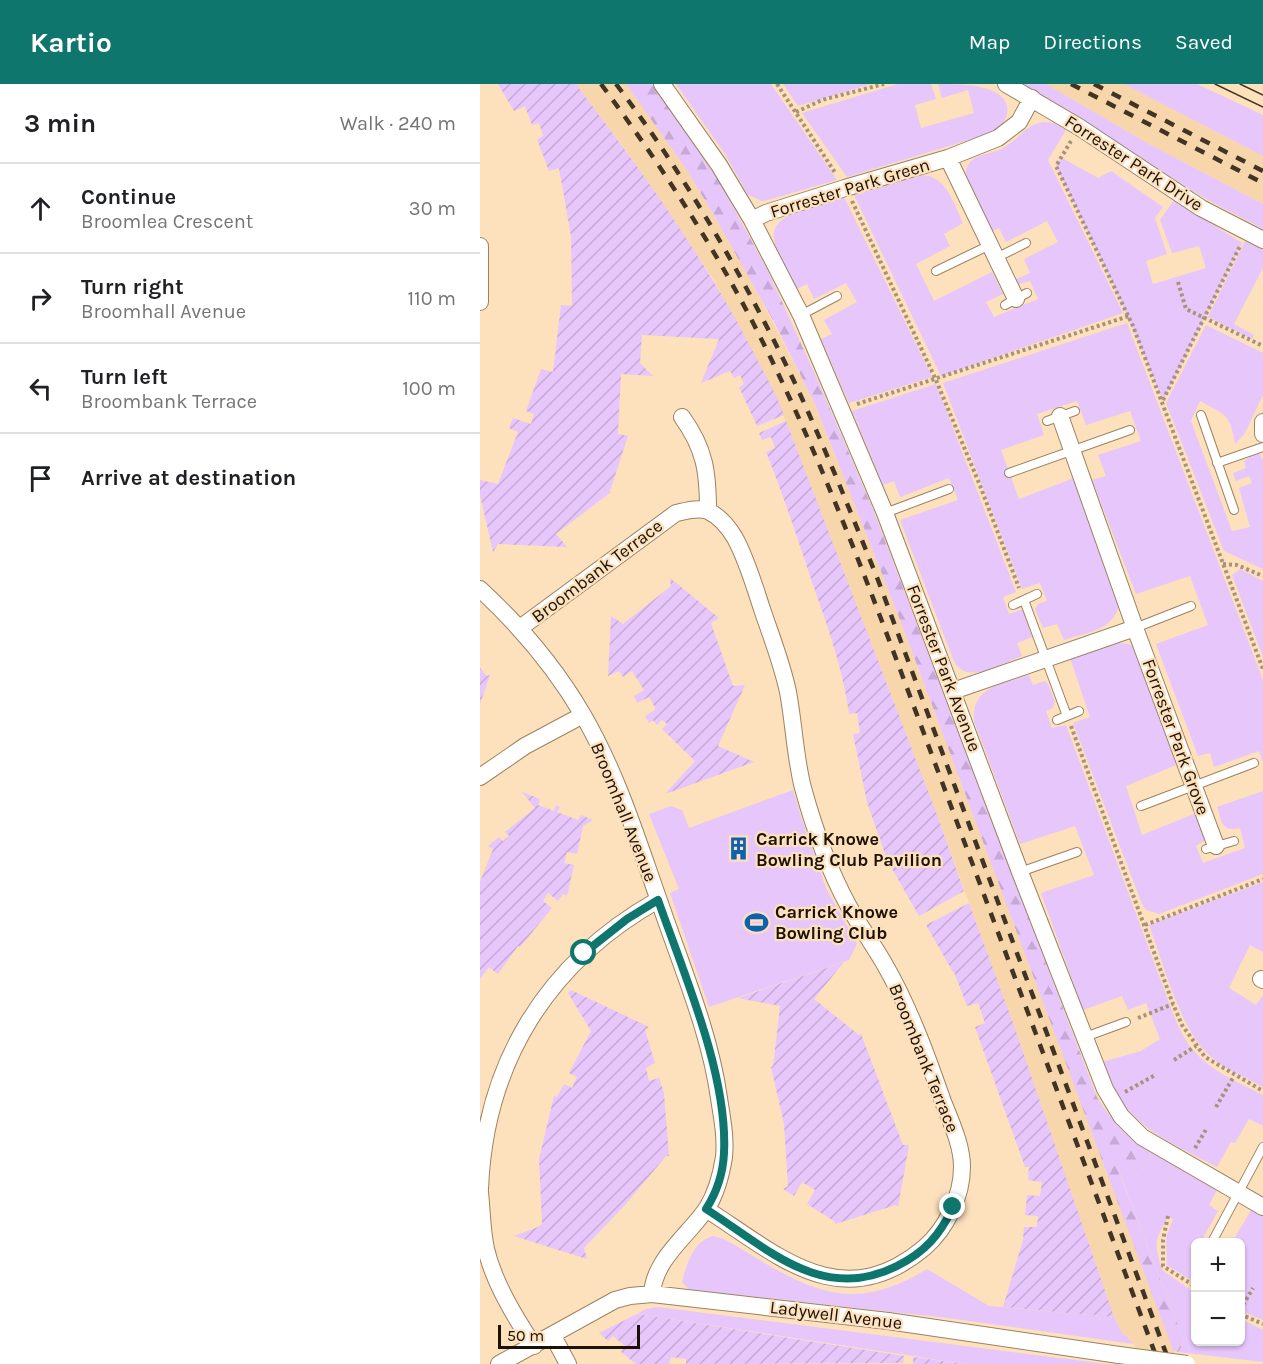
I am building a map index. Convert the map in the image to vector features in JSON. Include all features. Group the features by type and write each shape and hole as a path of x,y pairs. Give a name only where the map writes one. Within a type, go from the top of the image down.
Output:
{"street":[{"name":"Forrester Park Avenue","path":"662,84 719,165 752,220 801,315 885,513 1020,873 1105,1089 1121,1116 1142,1137 1263,1207"},
{"name":"Forrester Park Drive","path":"1006,84 1079,127 1201,208 1263,240"},
{"name":"Forrester Park Green","path":"752,220 766,213 845,188 948,158 998,138 1019,122 1032,98"},
{"name":"Forrester Park Green","path":"948,158 1016,299"},
{"path":"480,246 480,302"},
{"name":"Forrester Park Grove","path":"1060,416 1194,786 1211,847"},
{"path":"682,417 692,431 704,458 708,511"},
{"path":"1263,422 1263,434"},
{"name":"Broombank Terrace","path":"520,628 676,513 694,509 708,511 720,519 734,536 745,561 783,673 802,786 829,866 848,905 885,965 910,1016 960,1149 962,1168 953,1207 941,1230 933,1240 910,1259 878,1275 853,1280 802,1270 706,1209"},
{"name":"Broomhall Avenue","path":"480,589 520,628 550,666 583,715 619,790 698,1012 717,1081 723,1122 724,1154 719,1183 706,1209 661,1265 653,1282 652,1294"},
{"path":"953,692 1135,628"},
{"path":"480,777 525,746 583,715"},
{"path":"534,1346 496,1278 484,1235 480,1191 484,1141 494,1097 510,1056 533,1014 553,986 584,953 619,924 658,900"},
{"name":"Ladywell Avenue","path":"499,1364 615,1300 652,1294 888,1321 1187,1364"},
{"path":"553,1335 568,1364"}],"lane":[{"path":"936,271 1026,243"},
{"path":"801,315 837,296"},
{"path":"1201,415 1234,510"},
{"path":"1009,472 1130,430"},
{"path":"1217,463 1263,447"},
{"path":"885,513 949,489"},
{"path":"1013,604 1037,594"},
{"path":"1024,600 1067,716"},
{"path":"1135,628 1191,606"},
{"path":"1057,720 1079,711"},
{"path":"1141,806 1254,763"},
{"path":"1211,847 1234,840"},
{"path":"1020,873 1077,852"},
{"path":"1085,1037 1126,1022"},
{"path":"1214,1238 1263,1147"}],"path":[{"path":"777,84 845,188 936,380 1024,600"},
{"path":"796,112 822,100 884,84"},
{"path":"1079,127 1056,166 1129,316 1263,669"},
{"path":"1162,401 1247,232"},
{"path":"1178,282 1186,309 1263,346"},
{"path":"842,409 1129,316"},
{"path":"1223,564 1237,564 1263,576"},
{"path":"1067,716 1182,1025 1205,1057 1263,1091"},
{"path":"1145,926 1263,879"},
{"path":"1126,1022 1173,1004"},
{"path":"1174,1060 1196,1046"},
{"path":"1112,1100 1155,1074"},
{"path":"1216,1107 1234,1076"},
{"path":"1186,1163 1207,1128"},
{"path":"1168,1216 1163,1240 1163,1266 1191,1284"},
{"path":"1245,1303 1253,1288"},
{"path":"1245,1315 1263,1324"}],"shaded area":[{"path":"576,84 626,84 650,115 687,170 744,267 815,404 904,630 1179,1364 1142,1364 1134,1344 1121,1331 1114,1317 1002,993 936,812 781,409 713,278 625,149"},
{"path":"1046,84 1124,84 1263,156 1263,204 1149,144"}],"green space":[{"path":"498,84 576,84 646,179 711,277 764,372 784,415 757,426 739,387 744,384 740,375 734,378 730,371 701,383 719,339 642,335 640,363 653,376 621,374 618,434 628,436 611,492 556,534 567,547 498,544 493,552 480,495 480,480 498,484 518,432 509,428 513,418 531,424 534,414 526,411 541,369 553,372 561,305 572,306 571,236 559,168 549,171 537,139 543,136 539,123 532,125 525,106 514,111"},
{"path":"626,84 652,84 719,181 768,271 819,383 873,509 1097,1097 1121,1128 1152,1152 1138,1175 1117,1167 1181,1333 1184,1343 1178,1352 1173,1350 904,630 815,404 774,322 716,219 687,170"},
{"path":"676,84 771,84 837,180 768,200 762,201 748,195 725,154"},
{"path":"783,84 871,84 798,106"},
{"path":"898,84 931,84 936,99 915,105 921,128 974,113 968,90 942,98 938,84 968,85 997,93 1004,99 1007,106 1006,118 992,133 847,177 802,113"},
{"path":"1020,84 1046,84 1149,144 1263,204 1263,229 1206,199"},
{"path":"1124,84 1197,84 1263,115 1263,156"},
{"path":"1043,122 1054,123 1066,130 1048,160 1123,313 941,376 854,195 923,175 931,177 944,186 963,223 944,234 950,246 916,264 934,301 992,272 1003,294 986,302 994,317 1038,299 1030,281 1019,284 1014,280 1030,273 1024,259 1058,242 1047,221 1006,242 999,228 989,233 970,194 966,173 968,165 975,158 1001,149 1027,129"},
{"path":"1064,159 1098,178 1111,171 1163,207 1155,218 1167,254 1146,261 1153,284 1206,268 1199,246 1172,253 1160,220 1174,200 1242,243 1163,401 1112,282 1056,166 1059,160"},
{"path":"844,197 932,377 849,403 821,339 832,334 824,320 857,302 846,283 814,299 807,284 797,289 780,258 774,238 775,229 789,215"},
{"path":"1245,241 1263,250 1263,268 1234,324 1254,335 1252,339 1208,317"},
{"path":"1127,323 1263,680 1263,763 1259,751 1214,767 1210,753 1198,756 1156,644 1208,625 1190,576 1136,594 1092,480 1106,476 1098,455 1141,441 1130,411 1086,425 1077,401 1037,414 1044,435 1001,450 1019,499 1074,478 1120,602 1117,612 1106,625 1064,640 1057,624 1043,628 1035,609 1038,604 1047,601 1040,583 1022,589 943,383"},
{"path":"1206,325 1263,353 1263,395 1245,433 1235,444 1229,421 1216,409 1200,401 1191,421 1232,531 1250,527 1239,488 1252,483 1249,476 1236,481 1233,473 1246,468 1244,461 1258,452 1263,460 1263,569 1224,551 1166,403"},
{"path":"936,384 1016,592 1003,597 1009,614 1023,609 1032,637 1017,643 1022,656 984,671 962,670 953,659 900,520 958,500 949,478 900,497 894,481 883,485 852,411"},
{"path":"786,421 964,891 919,916 887,860 867,802 853,734 860,733 857,713 849,714 839,663 829,631 766,452 775,448 771,437 762,440 759,433"},
{"path":"1240,569 1263,581 1263,657 1232,575"},
{"path":"670,578 719,618 711,623 733,686 745,685 718,746 754,762 665,794 695,761 662,729 667,724 662,720 657,725 653,720 649,723 645,716 656,709 649,697 637,703 634,696 644,690 632,671 623,677 619,671 608,676 611,616 623,624 671,586"},
{"path":"1112,642 1128,644 1136,648 1181,763 1126,786 1142,835 1199,812 1207,835 1205,840 1196,846 1203,863 1245,848 1240,828 1229,829 1223,825 1217,807 1263,791 1263,874 1159,914 1146,910 1142,904 1073,723 1090,717 1070,658"},
{"path":"480,668 487,676 490,675 480,704"},
{"path":"1029,675 1033,685 1045,681 1048,684 1055,701 1053,708 1046,711 1052,728 1066,725 1175,1019 1184,1037 1210,1065 1227,1077 1263,1095 1263,1126 1249,1119 1235,1143 1231,1142 1217,1167 1161,1137 1135,1118 1115,1093 1102,1062 1141,1051 1160,1039 1146,1003 1128,1010 1122,996 1083,1010 1041,893 1094,875 1075,826 1020,844 974,721 974,709 983,693 999,684"},
{"path":"793,790 826,888 857,944 849,960 709,1007 670,893 679,889 649,814 671,806 682,810 689,828"},
{"path":"522,792 540,799 538,805 554,811 556,805 560,807 557,812 578,820 581,815 593,820 583,826 577,854 567,852 564,863 574,865 567,896 563,894 558,901 548,893 543,901 552,908 520,947 518,946 498,974 489,967 480,979 480,882 493,849 488,846 499,837 503,841 509,836 505,832 535,808"},
{"path":"1263,882 1263,952 1250,945 1229,988 1256,1005 1263,995 1263,1087 1220,1064 1198,1043 1173,994 1149,925"},
{"path":"969,903 1013,1023 1114,1317 1003,1307 1023,1240 1024,1227 1037,1227 1038,1216 1025,1215 1027,1195 1040,1196 1042,1182 1028,1180 1029,1167 1025,1167 975,1027 985,1023 978,1003 967,1006 954,972 926,925"},
{"path":"844,962 814,999 859,1035 861,1034 903,1145 909,1145 898,1207 896,1205 835,1224 834,1221 807,1204 815,1190 802,1182 794,1196 783,1189 788,1186 784,1124 771,1067 773,1066 780,1006 738,998"},
{"path":"571,990 649,1027 645,1030 655,1063 646,1068 649,1081 659,1078 664,1093 669,1156 666,1156 625,1205 584,1248 587,1259 514,1236 542,1224 539,1159 554,1096 557,1097 564,1084 572,1088 577,1077 569,1073 591,1031 568,993"},
{"path":"1152,1152 1218,1188 1209,1205 1218,1211 1203,1238 1191,1238 1191,1280 1167,1265 1166,1238 1173,1219 1168,1217 1157,1242 1162,1270 1191,1290 1191,1346 1245,1346 1245,1321 1263,1330 1263,1362 1178,1352 1184,1343 1181,1333 1117,1166 1138,1175"},
{"path":"1253,1207 1263,1212 1263,1320 1245,1313 1245,1238 1234,1238"},
{"path":"713,1236 724,1239 799,1281 822,1290 846,1294 870,1292 897,1284 927,1269 989,1306 1114,1317 1121,1331 1134,1344 947,1318 690,1291 682,1282 689,1261 700,1243"},
{"path":"657,1307 1107,1364 965,1364 637,1314"},
{"path":"637,1314 904,1356 903,1363 686,1364 686,1359 671,1357 669,1364 636,1364 621,1352 625,1346 613,1336 608,1341 599,1333"},
{"path":"913,1357 965,1364 913,1364"}],"tram line":[{"path":"1215,84 1263,107"},
{"path":"1240,84 1263,95"}],"railway":[{"path":"601,84 698,226 749,315 805,431 877,609 1159,1364"},
{"path":"616,84 666,154 712,227 774,340 816,429 878,580 1170,1364"},
{"path":"1071,84 1263,183"},
{"path":"1094,84 1263,171"}],"place":[{"name":"Carrick Knowe Bowling Club Pavilion","path":"738,849"},
{"name":"Carrick Knowe Bowling Club","path":"757,922"}],"route":[{"path":"584,953 611,930 658,900 698,1012 717,1081 723,1122 724,1154 719,1183 706,1209 802,1270 820,1276 853,1280 878,1275 910,1259 933,1240 953,1207"}]}
